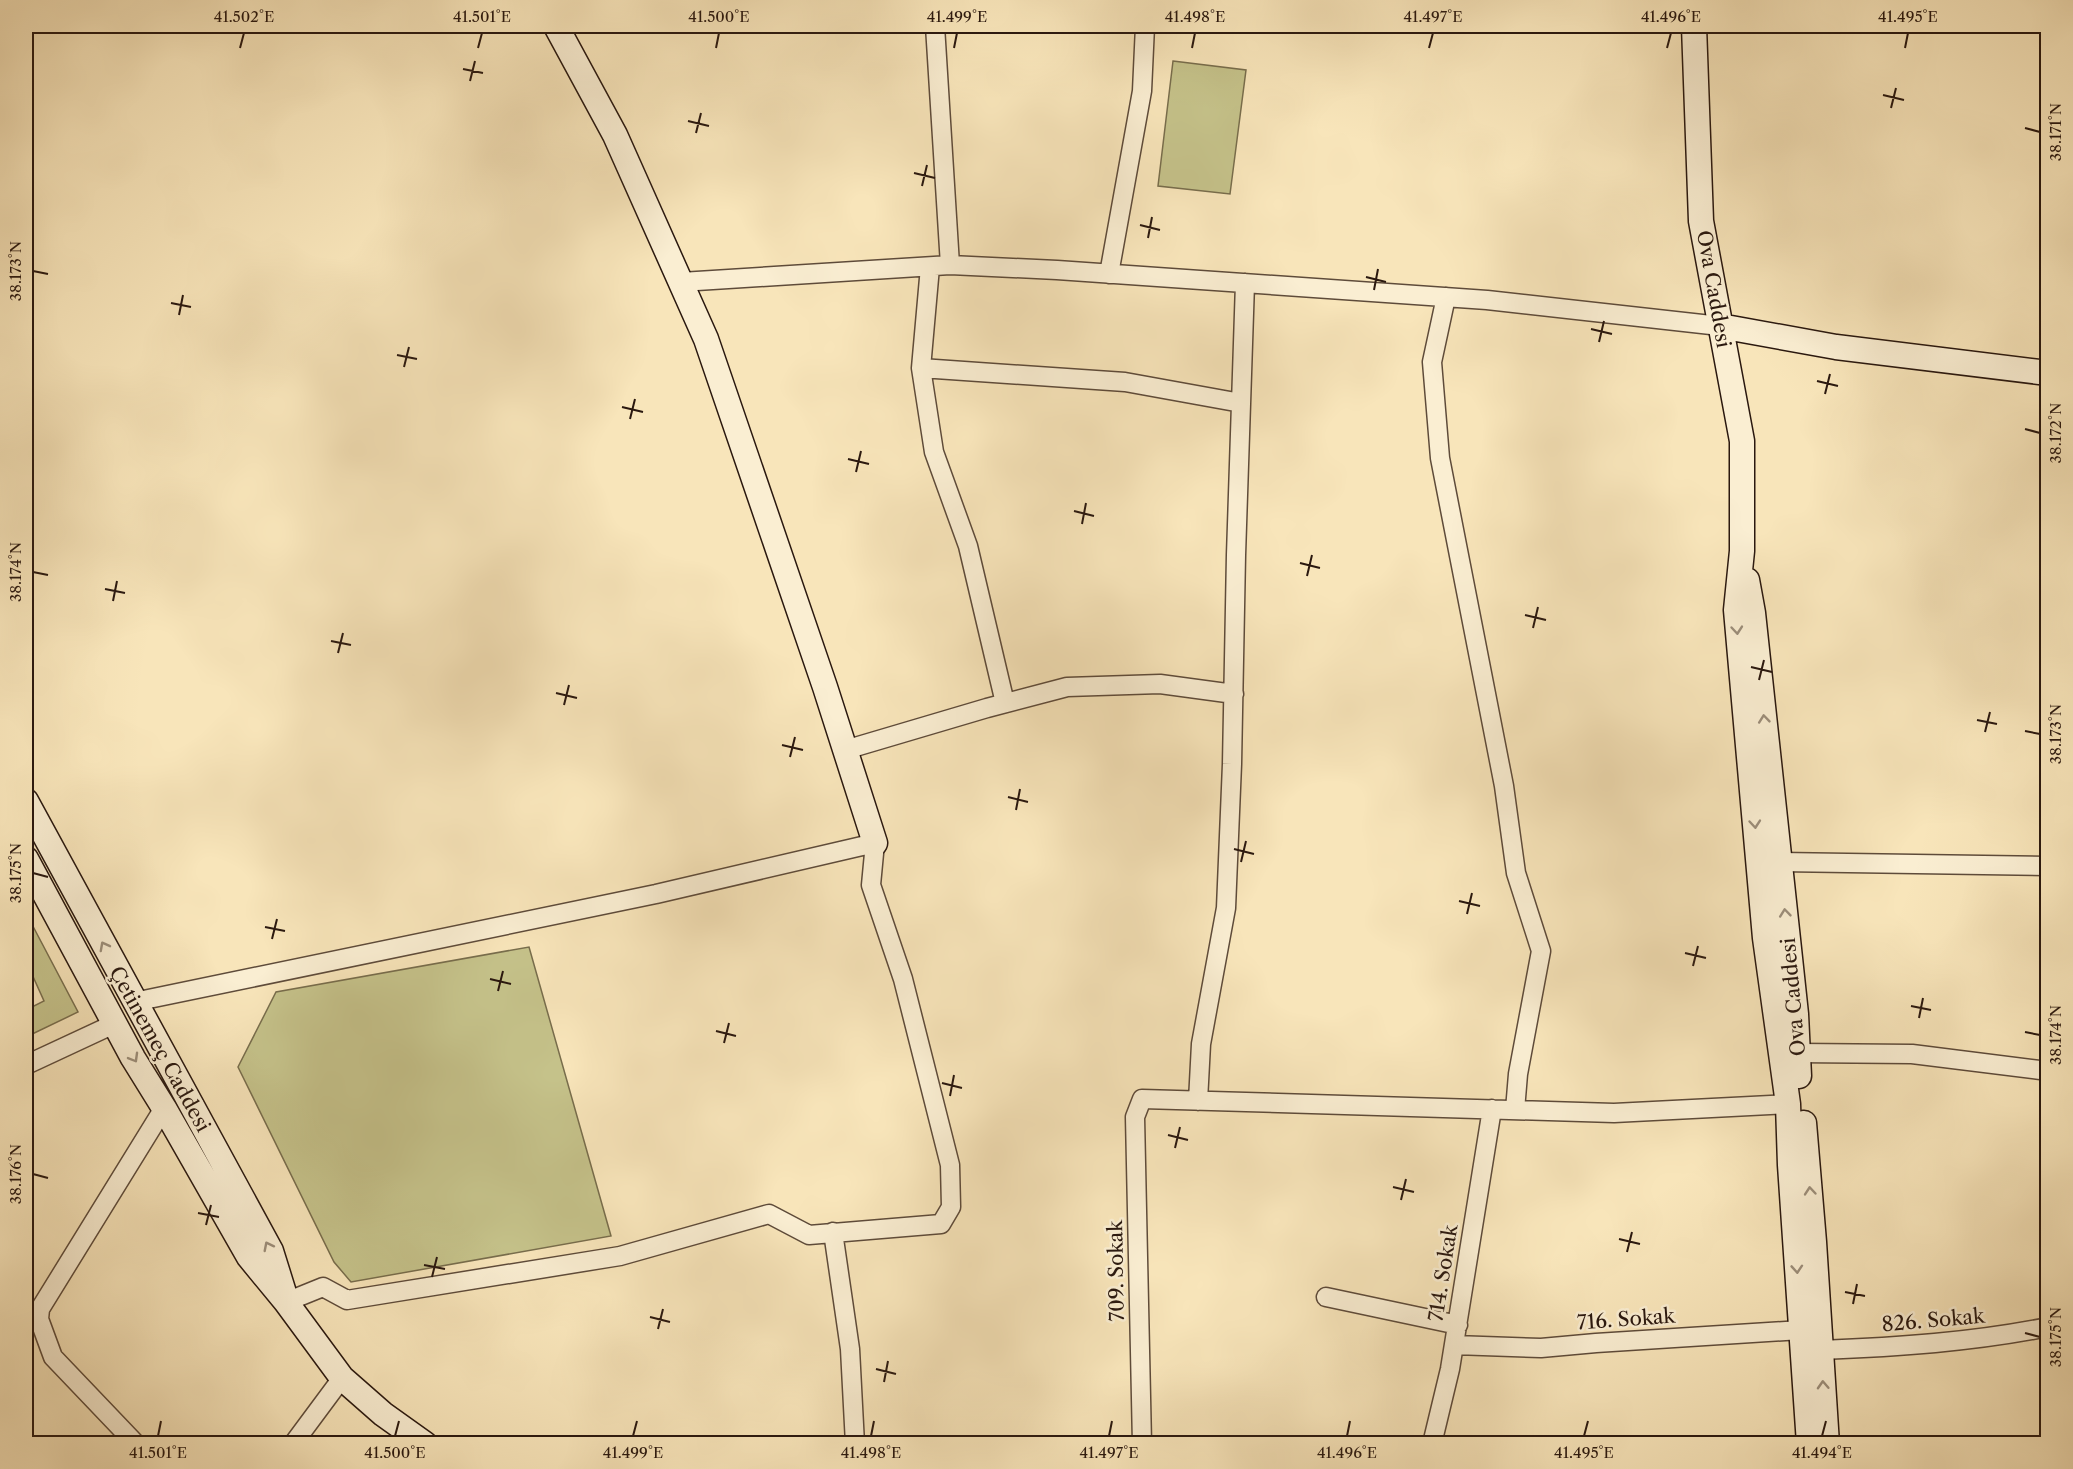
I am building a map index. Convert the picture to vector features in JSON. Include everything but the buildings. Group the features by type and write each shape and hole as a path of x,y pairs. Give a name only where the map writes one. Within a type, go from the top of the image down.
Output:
{"street":[{"path":"286,1302 323,1287 347,1300 620,1256 769,1214 809,1235 941,1224 951,1207 950,1165 903,979 871,885 875,843 845,750 706,339 615,135 556,26"},
{"path":"935,26 950,265"},
{"path":"1109,274 1142,91 1145,26"},
{"name":"Ova Caddesi","path":"1694,26 1701,221 1742,441 1742,551 1736,610 1765,938 1788,1104 1809,1443"},
{"path":"681,282 950,265 1245,283 1446,297 1720,326 1836,347 2048,373"},
{"path":"930,267 921,368 934,452 968,546 1005,703"},
{"path":"1245,283 1226,908 1201,1044 1198,1101 1614,1113 1788,1104"},
{"path":"1446,297 1432,362 1440,458 1504,786 1516,873 1540,951 1518,1074 1515,1110"},
{"path":"921,368 1125,382 1241,403"},
{"name":"Ova Caddesi","path":"1742,551 1753,613 1796,1014 1797,1053 1814,1242 1827,1443"},
{"path":"845,750 1067,687 1160,684 1234,694"},
{"name":"Çetinemeç Caddesi","path":"26,801 271,1251 286,1302"},
{"path":"134,1002 656,894 875,843"},
{"name":"Çetinemeç Caddesi","path":"26,859 133,1058 165,1108 249,1257 342,1377 383,1414 425,1443"},
{"path":"1780,862 2048,866"},
{"path":"26,1065 114,1024"},
{"path":"1797,1053 1912,1054 2048,1071"},
{"name":"709. Sokak","path":"1142,1443 1135,1117 1142,1099 1198,1101"},
{"path":"136,1443 53,1357 39,1319 40,1309 165,1108"},
{"name":"714. Sokak","path":"1432,1443 1458,1325 1492,1109"},
{"path":"833,1232 850,1349 855,1443"},
{"path":"1326,1297 1458,1325"},
{"name":"826. Sokak","path":"1821,1350 2002,1336 2048,1327"},
{"name":"716. Sokak","path":"1454,1345 1541,1348 1801,1330"},
{"path":"293,1443 342,1377"}],"shaded area":[{"path":"1173,61 1246,70 1230,194 1158,186"},
{"path":"26,913 78,1012 26,1037 26,1010 44,1001 26,961"},
{"path":"529,947 611,1236 351,1282 334,1262 238,1067 276,992"}]}
